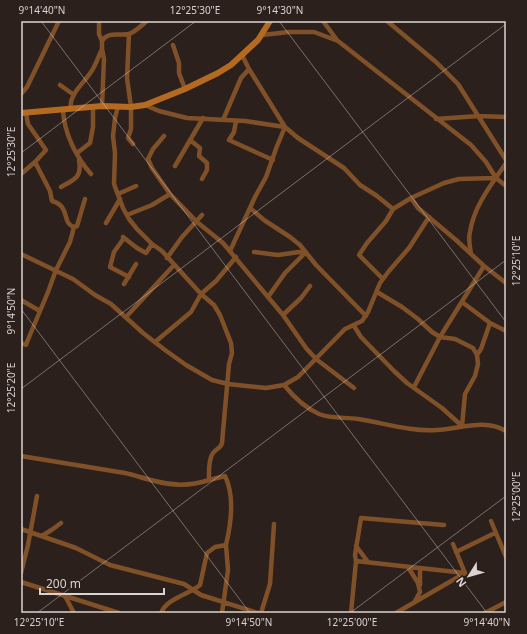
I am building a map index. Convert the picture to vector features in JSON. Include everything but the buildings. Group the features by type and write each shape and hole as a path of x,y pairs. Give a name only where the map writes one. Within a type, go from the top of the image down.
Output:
{"main road":[{"path":"23,113 102,106 131,107 144,105 185,89 231,66 262,35 270,21"}],"street":[{"path":"21,94 27,87 59,21"},
{"path":"99,21 99,34 102,41 104,58 102,106"},
{"path":"102,41 104,37 111,34 129,34 147,21"},
{"path":"323,21 338,41 471,145 486,162 496,178 506,186"},
{"path":"387,21 436,62 458,84 480,116 506,160"},
{"path":"262,35 289,32 314,32 338,41"},
{"path":"129,34 127,78 131,107 131,129 128,138 133,144"},
{"path":"173,45 179,63 179,73 185,89"},
{"path":"71,109 74,94 92,71 102,49"},
{"path":"242,55 249,69 286,127 298,138 316,148 344,168 360,185 393,209"},
{"path":"223,120 241,78 249,69"},
{"path":"60,85 74,94"},
{"path":"144,105 172,115 187,118 236,120 286,127"},
{"path":"118,106 113,136 115,153 114,184 127,215 137,229 152,244 162,251 201,294 214,305 231,343 232,353 229,364 222,446 213,453 210,459 210,480"},
{"path":"78,154 90,143 93,107"},
{"path":"63,110 63,117 68,133 78,154 91,174"},
{"path":"21,174 46,150 28,124 23,113"},
{"path":"436,119 480,116 506,117"},
{"path":"175,166 203,118"},
{"path":"236,120 234,132 230,140 272,160"},
{"path":"230,251 266,177 277,146 286,127"},
{"path":"164,136 153,149 148,159 152,168 170,194 197,222 223,243 236,257 316,359 354,388"},
{"path":"190,140 200,148 199,156 207,163 207,170 202,179"},
{"path":"61,187 77,177 81,170 78,154"},
{"path":"35,162 50,191 52,200 63,207 67,215 66,221 70,226 74,227"},
{"path":"471,254 469,234 475,213 506,163"},
{"path":"383,279 359,255 393,209 411,198 444,183 454,180 496,178"},
{"path":"106,223 119,196 136,186"},
{"path":"127,215 152,205 170,194"},
{"path":"411,198 418,208 429,218 484,266 506,283"},
{"path":"21,343 26,345 56,270 70,242 74,227 77,226 85,199"},
{"path":"250,208 264,220 300,245 366,316"},
{"path":"167,258 182,237 202,215"},
{"path":"21,254 73,279 95,295 111,304 144,334 186,365 212,380 228,384 266,388 284,385 298,377 345,329 362,321 366,316 388,270 409,248 429,218"},
{"path":"128,278 110,267 114,252 123,237 146,253 152,244"},
{"path":"254,252 278,255 299,252 306,253"},
{"path":"268,297 285,273 306,253"},
{"path":"155,342 191,312 201,294 216,281 236,257"},
{"path":"124,284 136,264"},
{"path":"126,317 149,290 174,265"},
{"path":"414,387 440,337 484,266"},
{"path":"283,315 301,298 310,286"},
{"path":"377,292 402,307 440,337 462,342 473,348 477,355 478,364 475,376 465,394 462,426"},
{"path":"21,300 40,311"},
{"path":"462,302 490,323 506,331"},
{"path":"477,355 481,349 490,323"},
{"path":"354,326 361,337 394,371 432,400 462,426"},
{"path":"284,385 302,403 318,414 329,417 356,419 402,428 423,430 438,430 462,426 482,425 499,426 506,430"},
{"path":"21,456 134,475 168,484 182,485 200,483 225,476 230,486 231,503 230,530 226,545 228,570 222,613"},
{"path":"21,573 37,496"},
{"path":"351,613 356,561 355,555 361,518 444,526"},
{"path":"491,521 495,533 504,548 506,557"},
{"path":"42,536 61,523"},
{"path":"21,529 76,548 110,564 184,584 201,595 260,613 270,584 274,524"},
{"path":"456,552 495,533"},
{"path":"453,544 464,573"},
{"path":"161,613 162,609 168,603 193,591 200,585 207,553 215,547 226,545"},
{"path":"356,546 368,562"},
{"path":"356,561 464,573"},
{"path":"408,567 418,583 420,592"},
{"path":"415,601 420,592 420,568"},
{"path":"396,613 464,573"},
{"path":"21,582 119,613"},
{"path":"65,596 74,613"},
{"path":"485,613 506,602"}]}
